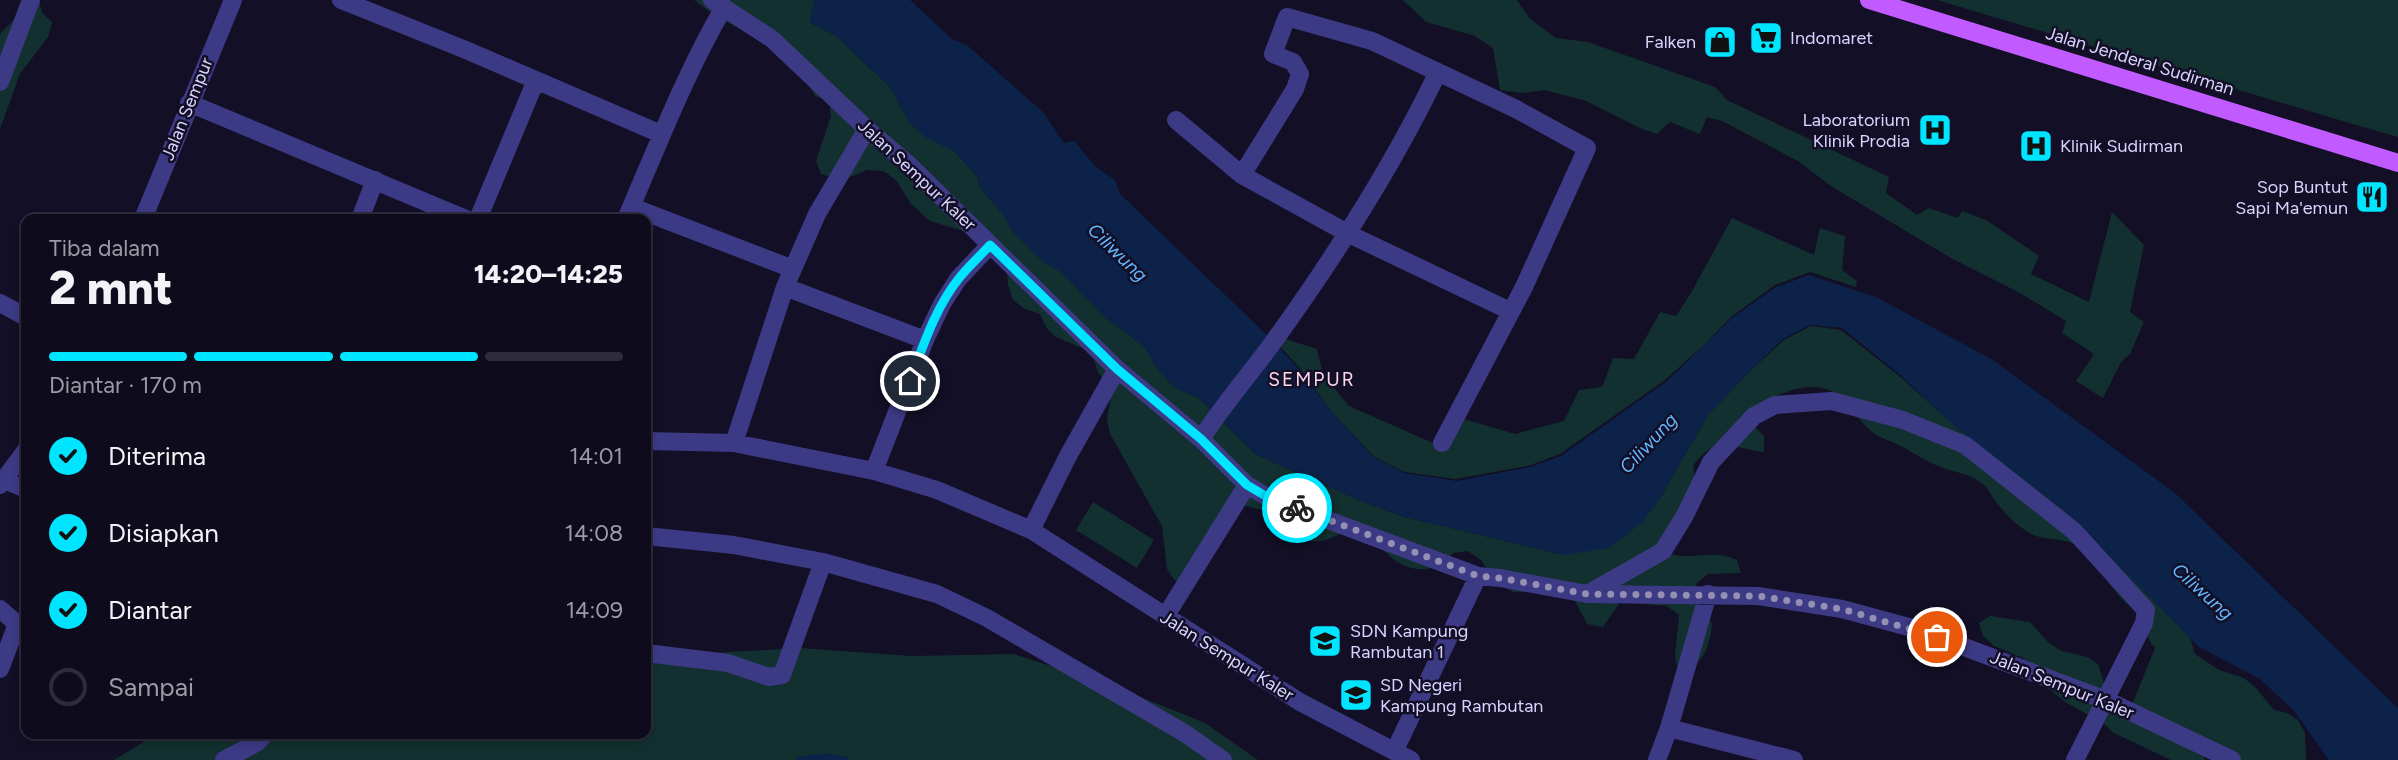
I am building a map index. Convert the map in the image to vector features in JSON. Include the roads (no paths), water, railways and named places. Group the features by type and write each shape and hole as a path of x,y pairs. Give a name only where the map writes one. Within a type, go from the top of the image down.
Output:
{"main road":[{"name":"Jalan Jenderal Sudirman","path":"1869,0 2398,163"}],"street":[{"path":"0,82 31,0"},
{"name":"Jalan Sempur","path":"145,214 233,0"},
{"path":"341,0 661,134"},
{"path":"629,213 661,134 712,27 718,3"},
{"name":"Jalan Sempur Kaler","path":"718,3 772,39 907,163 1117,369 1201,439 1247,485 1269,498 1478,576 1587,594 1758,596 1842,609 1928,633 2106,700 2232,760"},
{"path":"1242,175 1295,89 1300,74 1293,62 1273,54 1287,17 1372,41 1516,109 1587,148 1524,287 1442,443"},
{"path":"1201,439 1349,234 1412,127 1438,72"},
{"path":"480,214 536,80"},
{"path":"189,103 454,214"},
{"path":"1176,120 1242,175 1349,234 1510,311"},
{"path":"734,443 785,287 831,188 867,129"},
{"path":"361,214 375,180"},
{"path":"651,221 793,269"},
{"path":"874,471 925,340 942,304 958,278 990,245"},
{"path":"785,287 925,340"},
{"path":"0,303 21,314"},
{"path":"1031,530 1068,456 1117,369"},
{"path":"1587,594 1662,551 1684,517 1711,462 1754,416 1774,405 1832,401 1903,420 1965,445 2020,486 2074,531 2146,610 2144,623 2075,760"},
{"name":"Jalan Sempur Kaler","path":"651,441 734,443 874,471 937,490 1031,530 1300,702 1406,757"},
{"path":"21,457 2,483 21,488"},
{"path":"1165,617 1247,485"},
{"path":"651,537 734,545 823,562 937,594 987,618 1186,733 1223,760"},
{"path":"651,654 728,663 769,677 782,675 823,562"},
{"path":"1406,757 1478,576"},
{"path":"1657,760 1708,594"},
{"path":"0,609 21,621"},
{"path":"0,669 21,624"},
{"path":"1669,728 1794,760"},
{"path":"224,760 260,739"}],"water":[{"name":"Ciliwung","path":"814,0 910,0 952,39 968,46 1043,112 1064,143 1074,141 1096,167 1115,180 1120,194 1267,335 1373,457 1404,473 1457,481 1530,467 1561,456 1667,381 1732,318 1776,287 1809,275 1876,297 1993,360 2175,493 2398,708 2398,760 2329,760 2294,711 2260,679 2199,647 2063,510 1951,423 1899,374 1842,328 1810,325 1783,339 1708,415 1643,522 1609,548 1563,555 1405,517 1366,503 1257,455 1197,397 1175,388 1156,367 1145,347 1106,318 1060,271 1042,261 1013,232 1003,214 981,189 977,176 954,151 926,138 909,122 890,87 835,35 810,23"}],"waterway":[{"path":"800,760 825,757 845,760"}],"place":[{"name":"Indomaret","path":"1766,38"},
{"name":"Falken","path":"1720,42"},
{"name":"Laboratorium Klinik Prodia","path":"1935,130"},
{"name":"Klinik Sudirman","path":"2036,146"},
{"name":"Sop Buntut Sapi Ma'emun","path":"2372,197"},
{"name":"SDN Kampung Rambutan 1","path":"1325,641"},
{"name":"SD Negeri Kampung Rambutan","path":"1356,695"}],"district":[{"name":"SEMPUR","path":"1312,379"}]}
